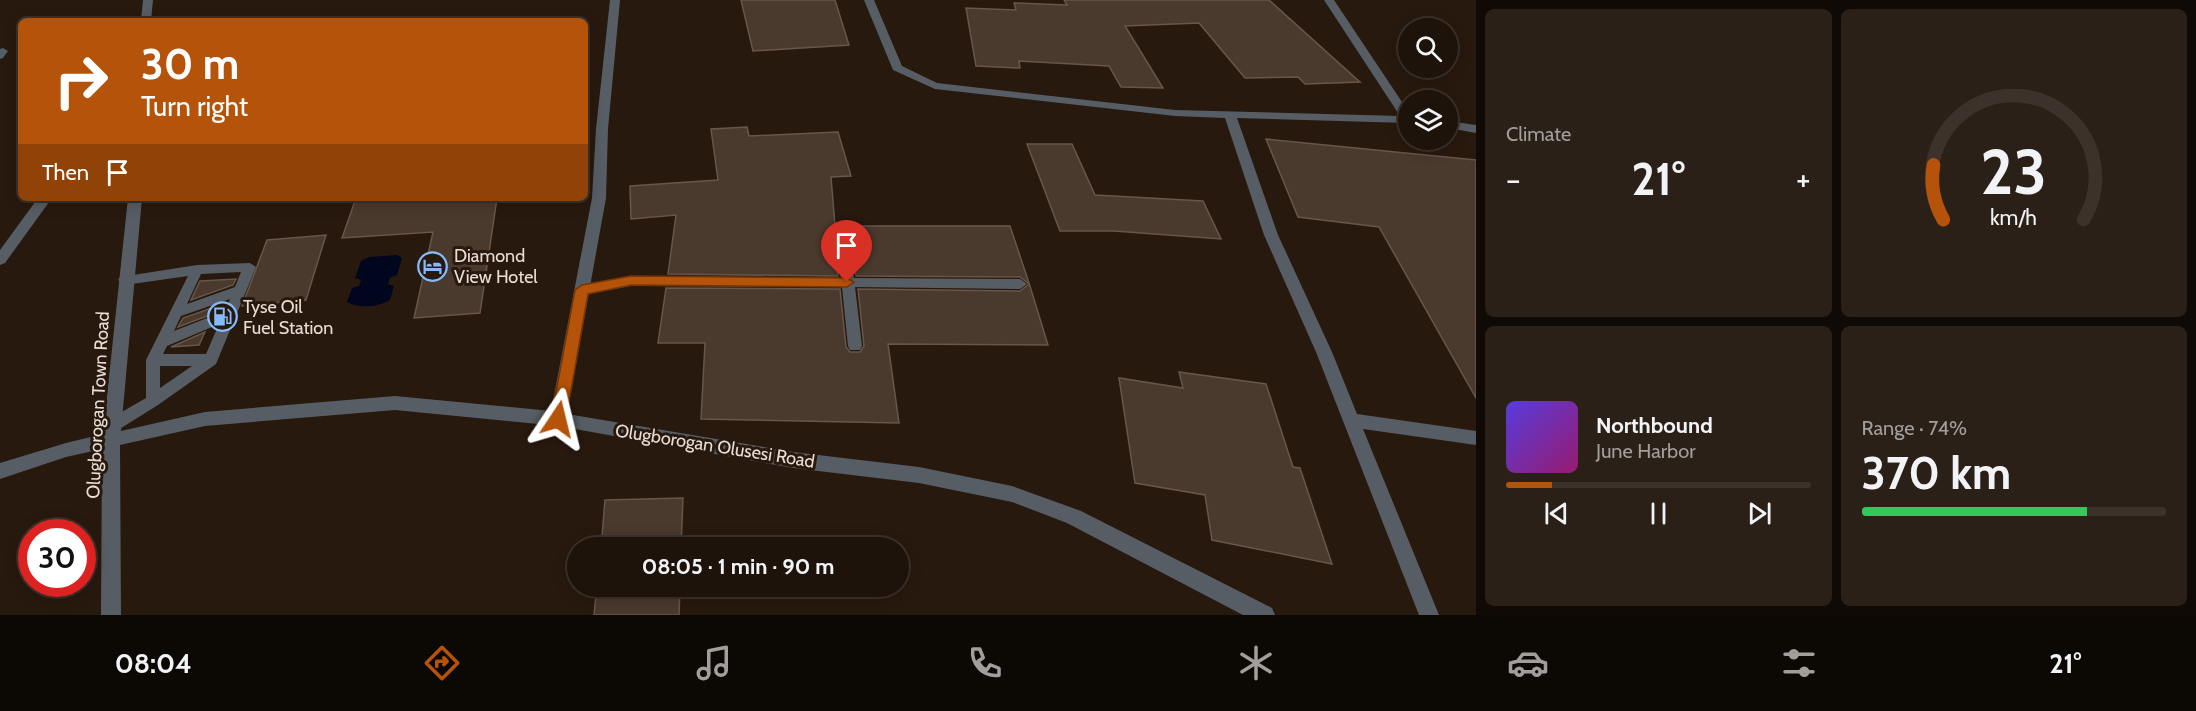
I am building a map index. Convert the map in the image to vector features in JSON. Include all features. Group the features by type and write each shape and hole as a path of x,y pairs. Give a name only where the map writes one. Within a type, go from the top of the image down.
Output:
{"street":[{"path":"146,18 148,0"},
{"path":"558,419 599,198 602,129 615,0"},
{"path":"869,0 897,68 935,86 1175,113 1398,120"},
{"path":"1329,0 1398,105"},
{"path":"1230,116 1271,235 1351,420 1429,615"},
{"path":"1458,126 1476,129"},
{"path":"0,260 43,201"},
{"name":"Olugborogan Town Road","path":"111,615 112,433 125,280 135,201"},
{"name":"Olugborogan Olusesi Road","path":"0,471 112,433 205,419 394,403 558,419 770,456 919,475 1012,494 1074,517 1183,575 1265,615"},
{"path":"1351,420 1476,438"}],"lane":[{"path":"842,234 855,346"},
{"path":"112,433 211,360 250,267 196,270 125,280"},
{"path":"153,401 153,360 196,270"},
{"path":"582,290 631,281 1020,284"},
{"path":"176,313 238,291"},
{"path":"162,342 228,315"},
{"path":"153,360 211,360"}],"water":[{"path":"397,255 402,258 397,275 390,278 388,284 394,286 390,300 368,306 357,306 347,302 352,288 359,286 361,280 355,278 361,261 369,257"}],"building":[{"path":"741,0 835,0 849,45 753,51"},
{"path":"1064,0 1269,0 1360,82 1305,84 1298,77 1245,78 1199,23 1125,26 1163,88 1121,87 1109,66 1019,61 1020,68 976,66 966,8 1016,10 1014,3 1067,5"},
{"path":"747,127 749,136 838,132 851,176 831,177 835,226 1010,226 1029,283 1048,345 888,344 899,423 701,419 705,343 658,343 666,288 840,289 846,347 850,352 860,352 864,346 858,289 1020,291 1029,284 1020,277 856,276 850,234 843,228 834,234 838,276 668,274 676,215 631,219 630,186 718,180 711,129"},
{"path":"1266,139 1476,160 1476,398 1379,227 1298,217"},
{"path":"1027,144 1072,144 1095,195 1203,201 1221,239 1114,231 1060,231"},
{"path":"355,201 497,201 480,313 414,318 433,232 342,238"},
{"path":"326,235 306,300 242,306 267,240"},
{"path":"236,279 233,285 191,300 200,281"},
{"path":"226,303 224,308 216,309 215,313 178,327 183,318"},
{"path":"205,332 199,345 171,347"},
{"path":"1179,372 1266,384 1293,467 1300,468 1332,564 1212,540 1205,495 1135,483 1119,378 1183,388"},
{"path":"683,498 681,537 602,537 605,500"},
{"path":"596,597 680,597 679,615 594,615"}],"place":[{"name":"Diamond View Hotel","path":"433,266"},
{"name":"Tyse Oil Fuel Station","path":"222,317"}],"route":[{"path":"558,419 582,290 631,281 847,282"}]}
